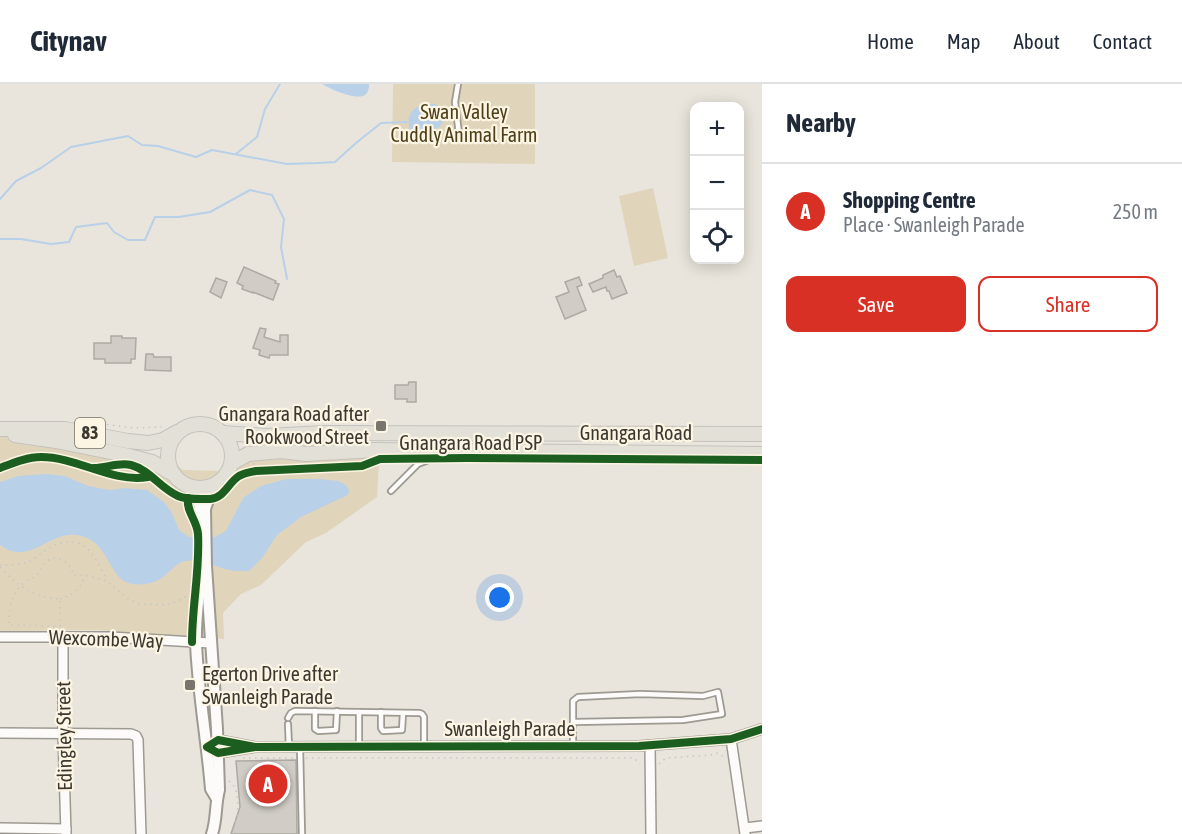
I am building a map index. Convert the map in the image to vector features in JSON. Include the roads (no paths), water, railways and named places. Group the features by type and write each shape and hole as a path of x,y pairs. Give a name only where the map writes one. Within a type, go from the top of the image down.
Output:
{"main road":[{"name":"83","path":"0,431 65,429 148,443 163,440 176,428 195,424 223,429"},
{"path":"172,473 167,452 176,428"},
{"path":"189,487 200,489 211,487 228,474 232,463 232,452 223,429"},
{"name":"Gnangara Road","path":"223,429 276,436 325,433 762,434"},
{"name":"83","path":"0,431 152,462 172,473 179,482 189,487"},
{"name":"Gnangara Road","path":"232,463 248,454 281,451 306,454 363,450 762,453"}],"street":[{"path":"212,834 216,821 219,790 218,740 204,566 204,530 207,499 220,482"},
{"path":"189,487 201,508 204,530"},
{"path":"204,566 196,621 196,642 211,789 217,799"},
{"name":"Wexcombe Way","path":"0,637 111,637 212,643"},
{"name":"Edingley Street","path":"63,637 66,832"},
{"name":"Swanleigh Parade","path":"218,753 255,747 650,745 731,739 762,729"},
{"path":"0,733 131,734 136,736 141,834"},
{"path":"731,739 745,831 762,826"},
{"path":"207,747 218,740"},
{"name":"Swanleigh Parade","path":"218,740 255,747"},
{"path":"650,745 651,834"},
{"path":"207,747 218,753"},
{"path":"0,828 66,832"}],"lane":[{"path":"458,84 455,102 459,134"},
{"path":"391,491 418,464 431,459 435,450 437,433"},
{"path":"573,746 573,701 578,697 640,694 703,696 718,692 722,714 683,720 574,722"},
{"path":"289,747 288,721 291,713 295,711 420,713 423,715 424,746"},
{"path":"315,711 315,729 318,731 336,730 337,711"},
{"path":"358,746 359,712"},
{"path":"381,712 383,731 402,730 403,713"},
{"path":"300,747 302,834"}],"water":[{"path":"322,84 369,84 369,86 366,94 357,97"},
{"path":"426,104 435,104 446,111 442,123 434,130 422,132 410,129 411,112"},
{"path":"46,474 65,476 88,486 110,490 125,488 147,490 164,502 172,513 179,530 189,537 215,537 226,531 243,498 261,486 286,479 320,479 338,481 346,485 349,490 348,495 301,517 277,535 262,558 249,571 229,570 193,560 179,564 157,581 137,584 122,580 96,543 88,538 67,535 20,552 10,551 0,545 0,482 19,476"}],"waterway":[{"path":"236,154 257,137 265,109 280,84"},
{"path":"0,199 16,181 41,168 71,147 128,136 142,145 158,146 196,157 212,150 287,164 318,163 335,162 381,123 407,122"},
{"path":"0,239 21,239 51,244 69,242 76,227 107,223 114,232 128,240 145,240 155,217 179,217 210,212 250,190 272,195 284,219 281,247 287,279"}],"place":[{"name":"Gnangara Road after Rookwood Street","path":"381,426"},
{"name":"Egerton Drive after Swanleigh Parade","path":"190,685"},
{"name":"Shopping Centre","path":"268,784"}],"park label":[{"name":"Swan Valley Cuddly Animal Farm","path":"464,124"}]}
